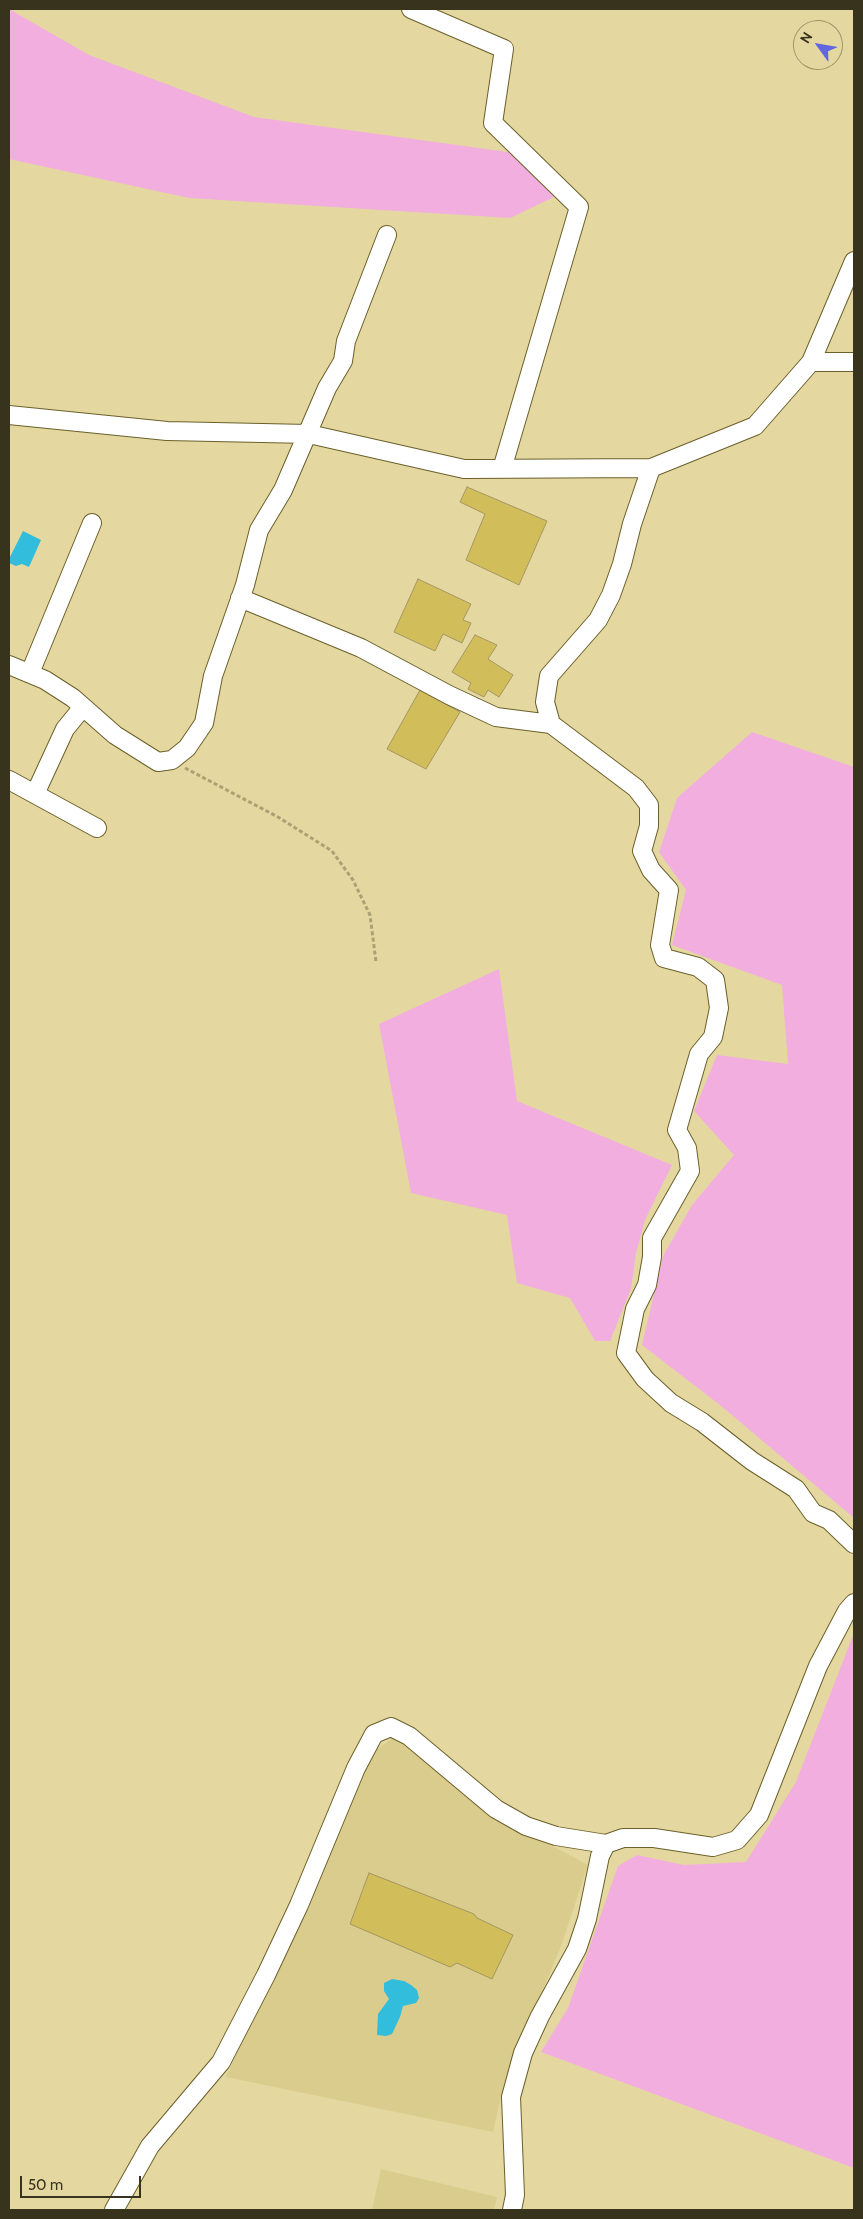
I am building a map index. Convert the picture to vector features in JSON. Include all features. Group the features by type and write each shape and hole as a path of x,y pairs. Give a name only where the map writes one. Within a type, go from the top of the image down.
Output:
{"street":[{"path":"411,9 504,49 493,123 578,207 502,469"},
{"path":"9,665 30,673 74,698 115,735 158,762 172,760 187,748 204,723 213,676 240,598 260,530 283,490 328,388 343,361 346,341 386,234"},
{"path":"9,415 166,431 309,434 464,469 651,468 755,426 811,362 854,262"},
{"path":"811,362 854,362"},
{"path":"551,724 545,702 549,676 598,620 611,595 651,468"},
{"path":"30,673 92,523"},
{"path":"240,598 361,648 449,695 496,717 551,724 636,788 649,805 649,826 642,851 651,870 669,890 660,945 664,958 698,967 715,980 719,1008 713,1037 699,1054 677,1130 687,1148 690,1171 652,1238 652,1257 646,1285 635,1309 626,1353 645,1379 670,1403 702,1422 752,1461 796,1490 813,1513 829,1520 854,1544"},
{"path":"35,794 65,729 83,707"},
{"path":"9,780 97,828"},
{"path":"114,2210 150,2146 221,2062 266,1975 356,1768 374,1734 391,1727 409,1736 496,1808 526,1826 556,1836 606,1844 623,1838 654,1838 713,1847 737,1840 760,1815 818,1666 847,1611 854,1603"},
{"path":"512,2210 515,2194 511,2097 523,2053 540,2016 577,1949 587,1920 600,1856 606,1844"}],"path":[{"path":"172,760 278,818 332,851 353,880 370,915 376,962"}],"shaded area":[{"path":"9,9 89,55 254,117 515,153 554,197 510,218 189,198 9,159"},
{"path":"752,732 854,767 854,1518 720,1405 642,1345 663,1256 692,1205 734,1155 694,1111 717,1055 788,1064 782,985 672,945 686,890 659,852 677,798"},
{"path":"499,969 517,1101 672,1165 645,1220 636,1253 631,1289 610,1341 595,1341 570,1298 517,1283 507,1215 411,1193 379,1024"},
{"path":"854,1633 854,2168 541,2052 568,2008 618,1866 637,1855 684,1865 746,1862 796,1782"},
{"path":"396,1736 494,1815 588,1865 560,1949 505,2080 493,2132 226,2077 370,1754"},
{"path":"381,2169 497,2197 494,2210 372,2210"}],"water":[{"path":"23,531 41,540 29,567 22,564 16,566 9,563 9,559"},
{"path":"392,1979 404,1981 411,1985 417,1990 419,1998 416,2003 403,2006 392,2034 386,2036 377,2035 378,2014 389,1999 384,1991 384,1983"}],"building":[{"path":"467,487 547,521 519,585 466,560 485,514 460,502"},
{"path":"418,579 471,604 463,620 471,623 462,643 443,634 435,651 394,632"},
{"path":"475,635 497,645 488,659 513,675 499,697 488,690 484,697 468,689 471,683 452,672"},
{"path":"420,690 460,712 426,769 387,749"},
{"path":"369,1873 474,1914 477,1918 513,1935 492,1979 457,1963 450,1967 350,1924"}]}
